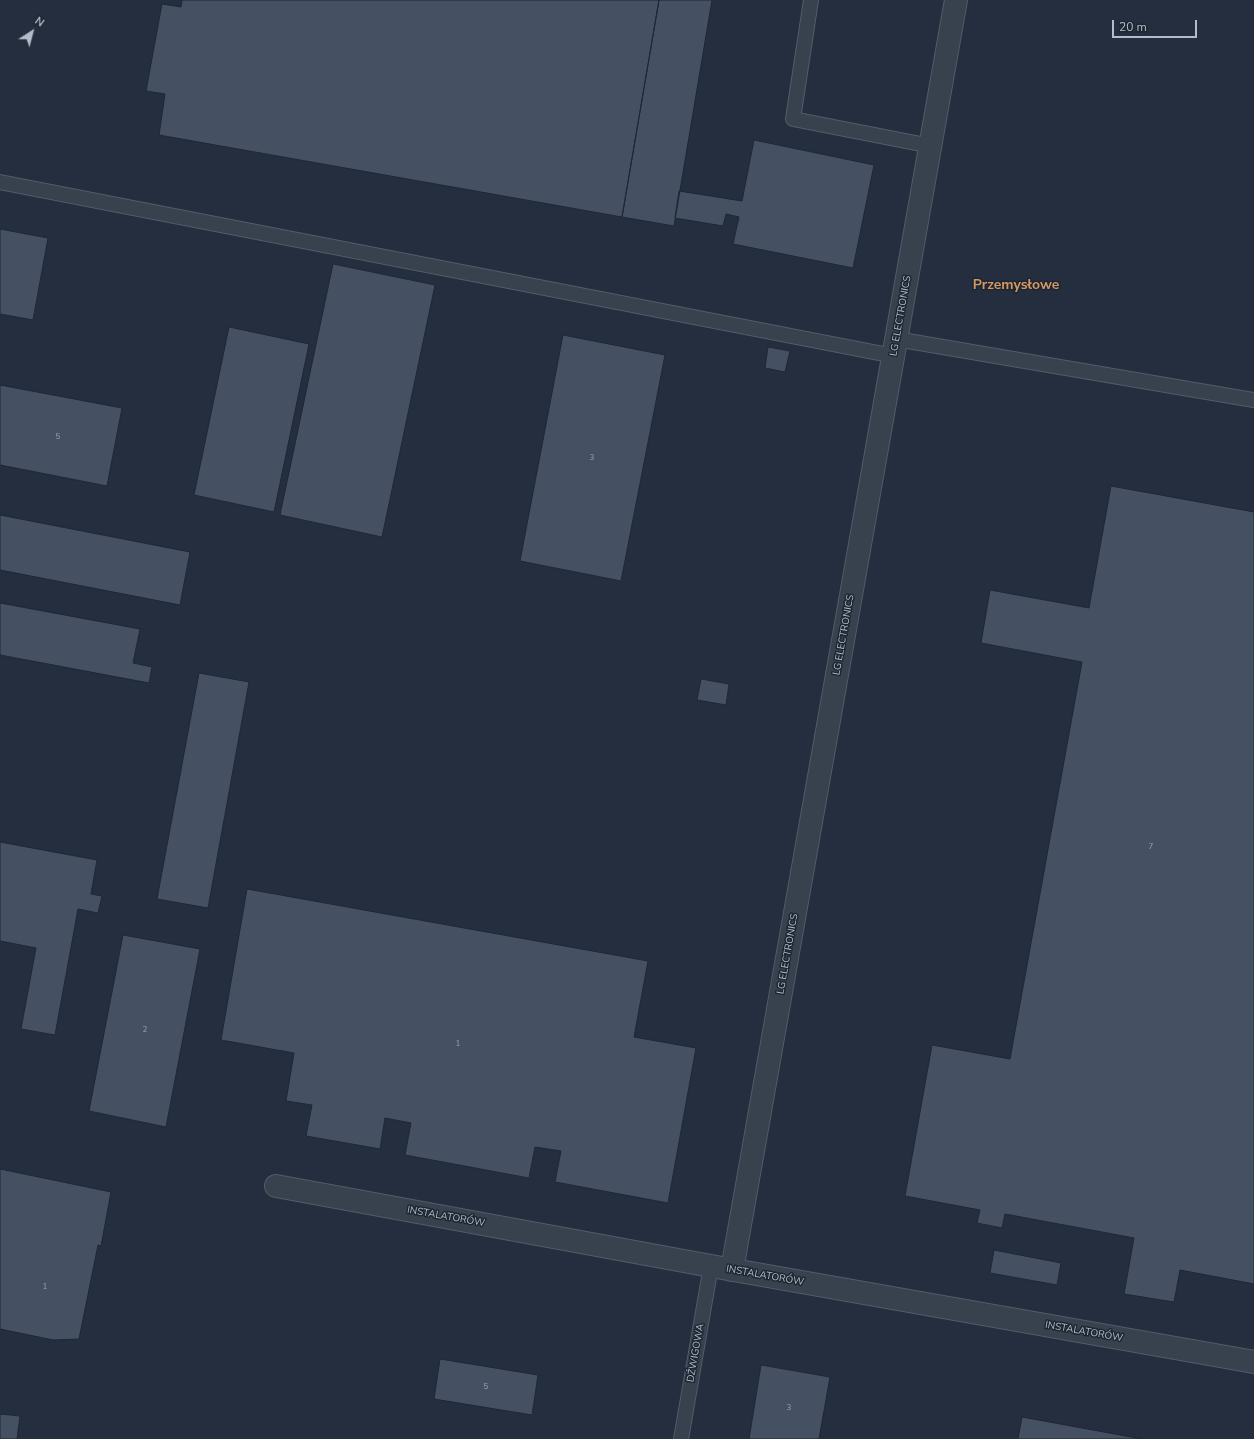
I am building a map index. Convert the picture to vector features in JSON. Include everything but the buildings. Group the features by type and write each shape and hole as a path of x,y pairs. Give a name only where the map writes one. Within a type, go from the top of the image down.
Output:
{"street":[{"name":"LG ELECTRONICS","path":"732,1270 956,0"},
{"name":"INSTALATORÓW","path":"276,1186 732,1270 1254,1362"}],"lane":[{"path":"811,0 793,119 931,146"},
{"path":"0,182 895,347 1254,400"},
{"name":"DŹWIGOWA","path":"681,1439 711,1266"}],"district":[{"name":"Przemysłowe","path":"1016,286"}]}
